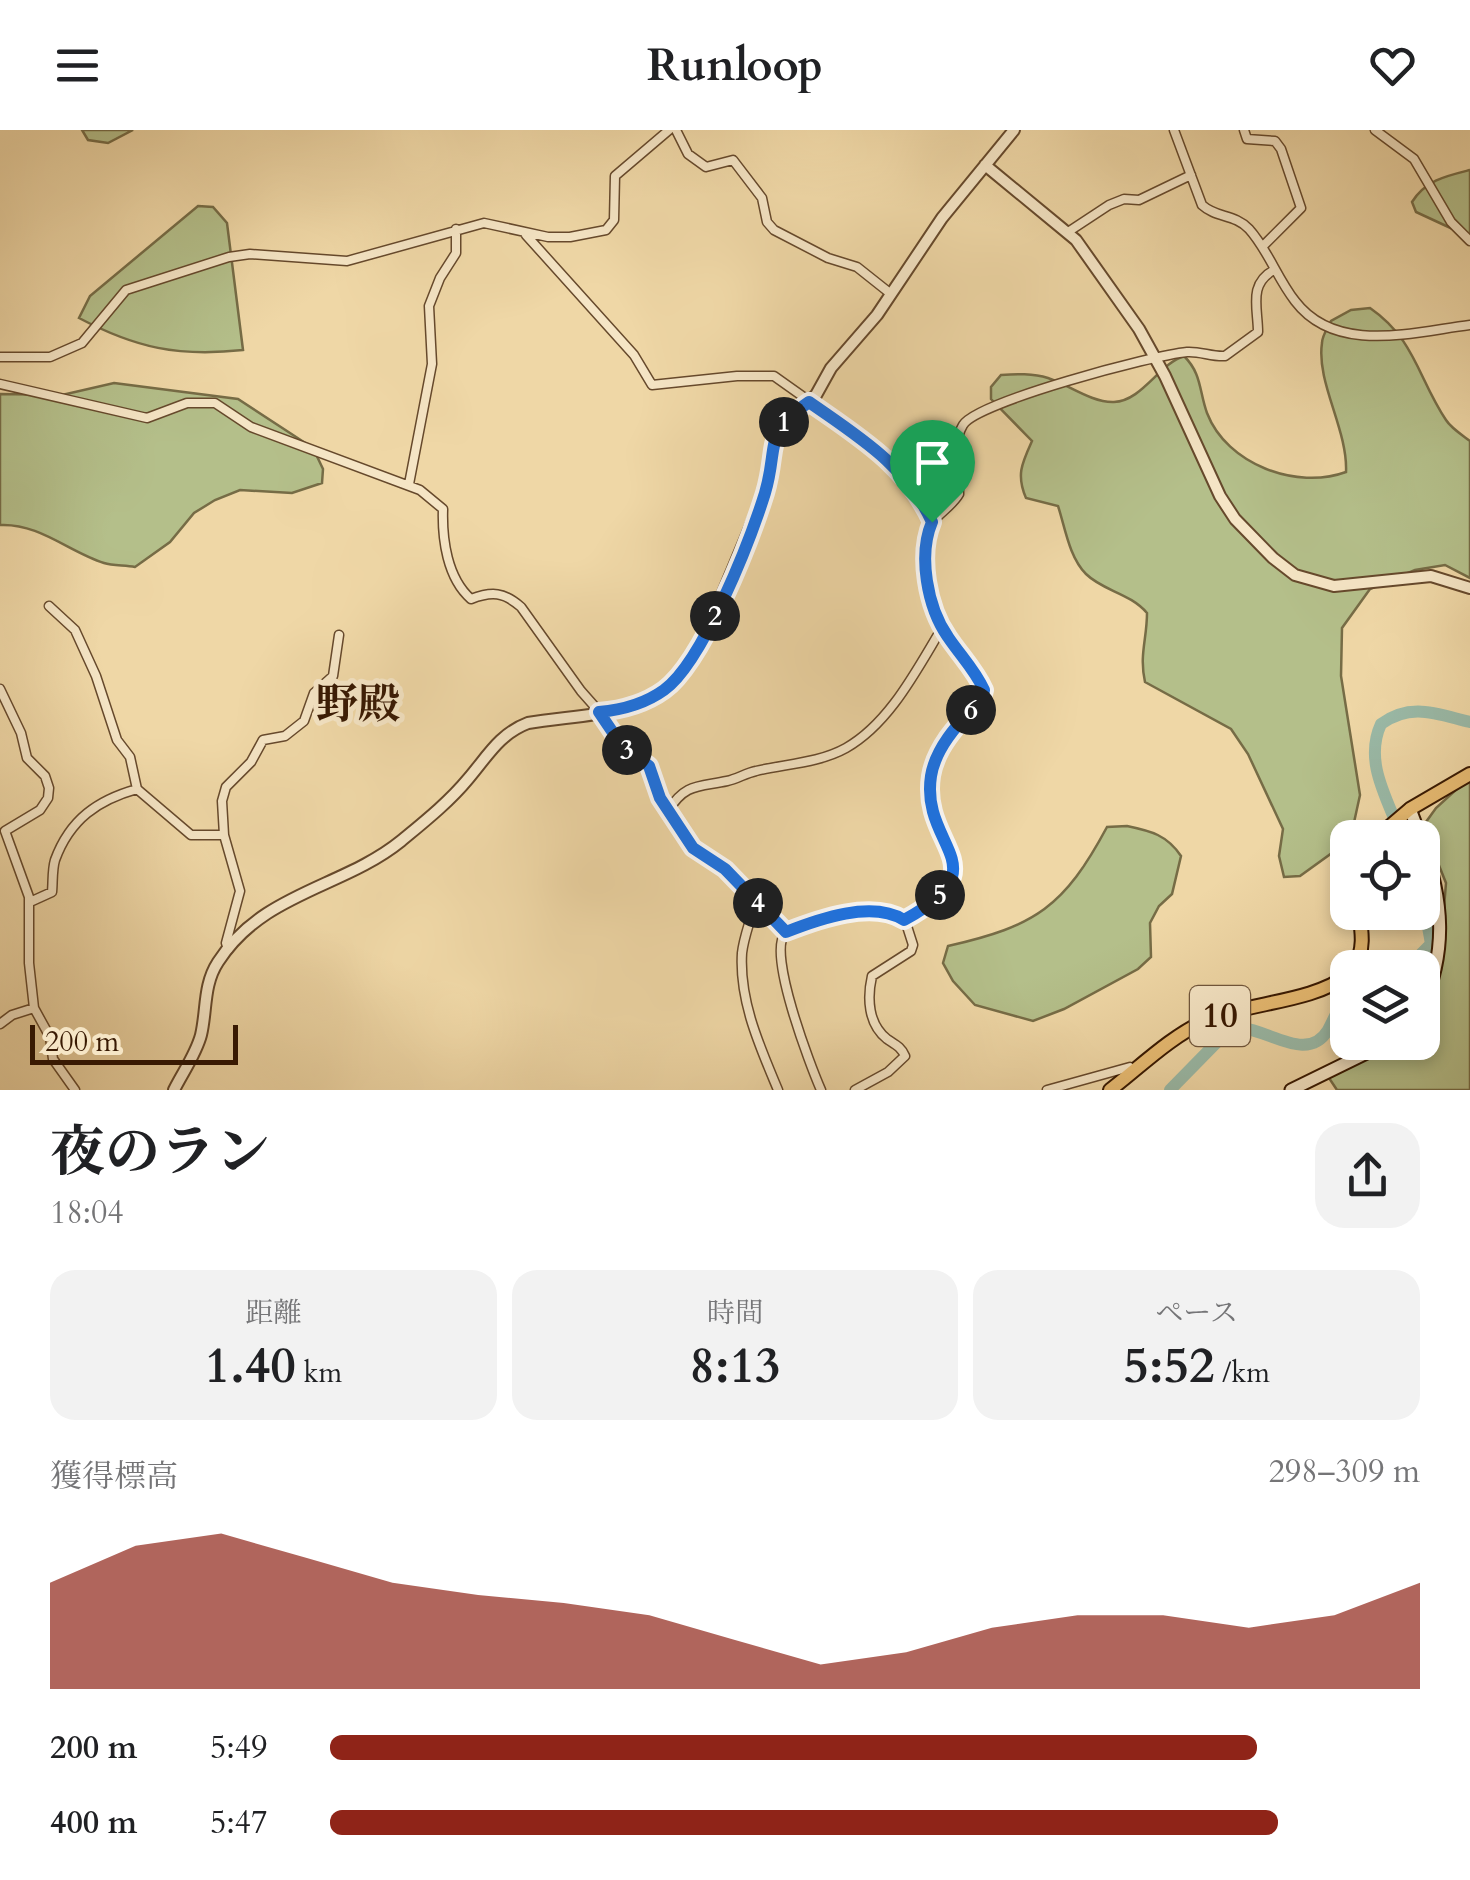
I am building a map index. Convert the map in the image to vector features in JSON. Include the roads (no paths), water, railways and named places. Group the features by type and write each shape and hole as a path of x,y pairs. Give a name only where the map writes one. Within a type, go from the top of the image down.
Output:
{"main road":[{"path":"1397,820 1470,774"},
{"path":"1408,811 1412,820"},
{"path":"1440,908 1440,953"},
{"name":"10","path":"1110,1090 1206,1020 1330,986"},
{"path":"1292,1090 1353,1060"}],"street":[{"path":"0,357 50,357 82,343 126,290 229,257 250,254 347,261 484,223 526,234 570,238 606,230 614,220 614,176 673,130 688,154 706,167 733,160 762,198 767,222 774,230 828,258 857,266 892,294"},
{"path":"174,1090 201,1036 208,982 228,949 260,919 291,897 398,843 446,802 514,728 624,708 665,690 700,648 765,492 777,430 788,416 809,402 831,368 892,294 942,218 1014,130"},
{"path":"1174,130 1204,208 1239,220 1262,246 1274,270 1307,315 1320,326 1342,333 1424,333 1470,325"},
{"path":"1244,130 1248,139 1276,141 1301,208 1262,246"},
{"path":"1375,130 1414,159 1452,222 1470,242"},
{"path":"985,165 1068,232 1139,329 1220,496 1234,518 1273,558 1295,574 1334,586 1431,576 1470,588"},
{"path":"1068,232 1108,205 1124,199 1139,200 1191,175"},
{"path":"410,484 432,364 429,306 456,252 456,229"},
{"path":"526,234 634,354 652,385 774,376 881,452 905,476 932,522"},
{"path":"904,920 942,894 955,876 956,866 932,810 930,779 947,740 982,698 984,690 942,628 934,608 926,562 924,540 932,522 959,494 959,435 972,415 1029,393 1192,352 1222,357 1242,347 1258,332 1256,294 1262,280 1274,270"},
{"path":"0,384 147,418 187,403 215,403 272,436 410,484 443,510 444,544 462,591 471,599 490,592 508,596 521,607 622,746 649,766 668,811 693,848 725,869 786,932"},
{"path":"49,606 74,630 82,645 116,740 130,757 138,789 191,834 224,834"},
{"path":"668,811 684,792 703,783 732,780 756,770 845,749 878,722 908,684 942,628"},
{"path":"228,949 226,943 240,892 224,834 222,801 226,787 251,762 263,740 284,736 304,721 314,693 333,676 340,635"},
{"path":"0,689 21,734 26,758 44,776 48,788 48,798 40,810 4,831 30,902 29,963 34,1008 50,1037 53,1059 75,1090"},
{"path":"30,902 52,892 53,864 66,836 98,802 138,789"},
{"path":"755,900 744,940 743,972 752,1026 778,1090"},
{"path":"786,932 845,914 884,911 904,920 913,945 910,951 878,969 872,976 870,992 876,1028 905,1056 888,1072 855,1090"},
{"path":"786,932 778,952 781,966 820,1090"},
{"path":"0,1024 12,1015 34,1008"},
{"path":"1047,1090 1130,1068 1134,1071"}],"waterway":[{"path":"1395,820 1376,767 1376,739 1381,724 1414,712 1470,722"},
{"path":"1425,950 1431,944 1429,930"},
{"path":"1170,1090 1219,1040 1242,1028 1300,1045 1320,1040 1330,1026"}],"district":[{"name":"野殿","path":"358,704"}]}
